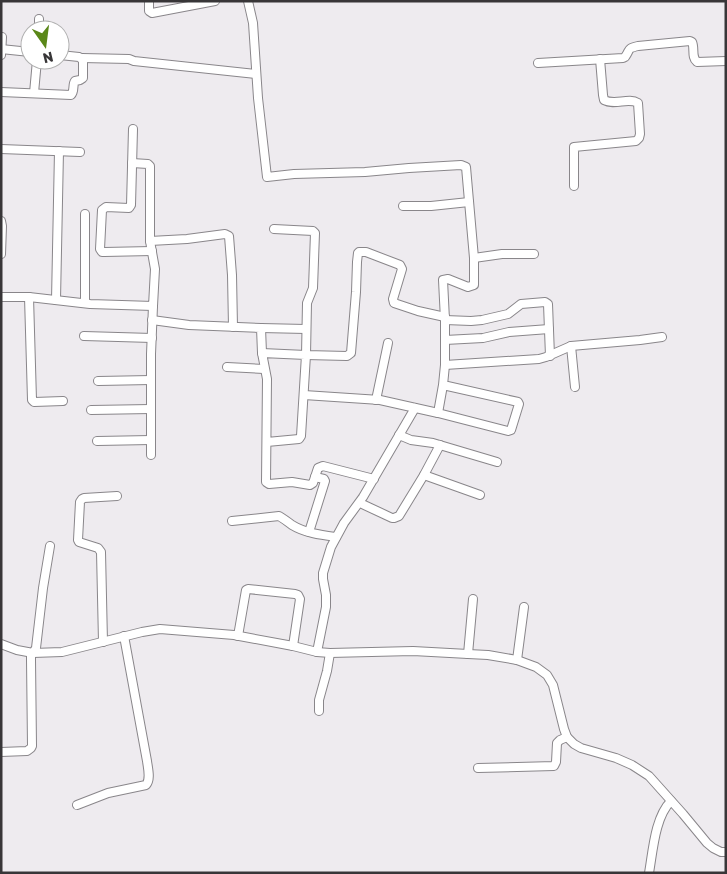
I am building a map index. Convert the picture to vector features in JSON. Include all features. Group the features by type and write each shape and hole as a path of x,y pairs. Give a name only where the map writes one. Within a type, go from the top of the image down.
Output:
{"street":[{"path":"149,1 149,11 152,13 215,1"},
{"path":"248,1 253,23 256,74 267,177 294,174 365,172 461,164 466,167 474,258 474,285 468,287 448,279 444,280 445,365 438,413"},
{"path":"1,55 2,37"},
{"path":"538,63 625,57 629,49 638,46 690,41 694,45 694,60 697,62 726,61"},
{"path":"1,49 20,51"},
{"path":"70,56 82,58 129,59 256,74"},
{"path":"1,92 71,95 75,81 83,78 82,58"},
{"path":"574,186 574,147 636,141 640,134 638,103 634,101 610,102 604,100 602,96 600,60"},
{"path":"34,94 36,70"},
{"path":"133,129 131,207 106,207 102,210 100,249 102,252 152,251"},
{"path":"1,149 80,152"},
{"path":"56,300 59,151"},
{"path":"132,164 148,164 150,166 150,240 155,268 152,320 151,455"},
{"path":"403,206 430,206 469,202"},
{"path":"85,214 85,303"},
{"path":"1,221 1,254"},
{"path":"267,442 299,439 302,433 306,355 306,303 313,288 315,233 313,231 274,229"},
{"path":"150,240 187,239 225,234 229,236 233,327"},
{"path":"262,353 347,356 351,353 357,287 357,262 359,252 366,252 400,265 402,269 393,299 394,303 418,311 445,318 471,321 508,314 521,304 545,302 548,304 550,356"},
{"path":"474,258 493,255 534,254"},
{"path":"1,297 29,297 85,303 153,306"},
{"path":"29,297 32,400 34,402 63,401"},
{"path":"152,320 189,325 306,329"},
{"path":"261,328 262,353 267,379 266,480 268,484 292,482 310,485 313,483 318,468 323,466 374,479"},
{"path":"445,340 483,338 509,332 549,329"},
{"path":"84,336 152,338"},
{"path":"445,365 539,359 580,344 662,337"},
{"path":"376,400 388,343"},
{"path":"571,346 575,387"},
{"path":"227,367 264,369"},
{"path":"98,381 151,380"},
{"path":"304,395 393,402 510,431 512,428 518,402 443,385"},
{"path":"317,652 326,607 326,595 322,579 331,547 344,523 374,479 415,408"},
{"path":"91,410 151,409"},
{"path":"399,435 411,440 426,441 497,462"},
{"path":"97,441 151,440"},
{"path":"360,502 392,518 399,516 440,445"},
{"path":"424,475 480,495"},
{"path":"309,532 325,481 315,477"},
{"path":"103,642 101,552 98,548 78,540 80,502 84,498 117,496"},
{"path":"232,522 279,516 292,525 309,532 336,538"},
{"path":"1,752 27,751 31,748 31,660 36,648 50,546"},
{"path":"238,636 246,590 295,594 300,599 293,646"},
{"path":"468,654 473,599"},
{"path":"517,660 524,607"},
{"path":"1,644 33,653 62,652 160,629 238,636 317,652 468,654 517,660 536,667 547,674 567,737 574,744 632,764 649,776 706,843 713,848 726,852"},
{"path":"76,805 108,792 146,786 148,784 144,742 124,636"},
{"path":"318,712 330,653"},
{"path":"478,768 554,766 557,743 567,737"},
{"path":"649,873 658,822 665,806 671,801"}]}
